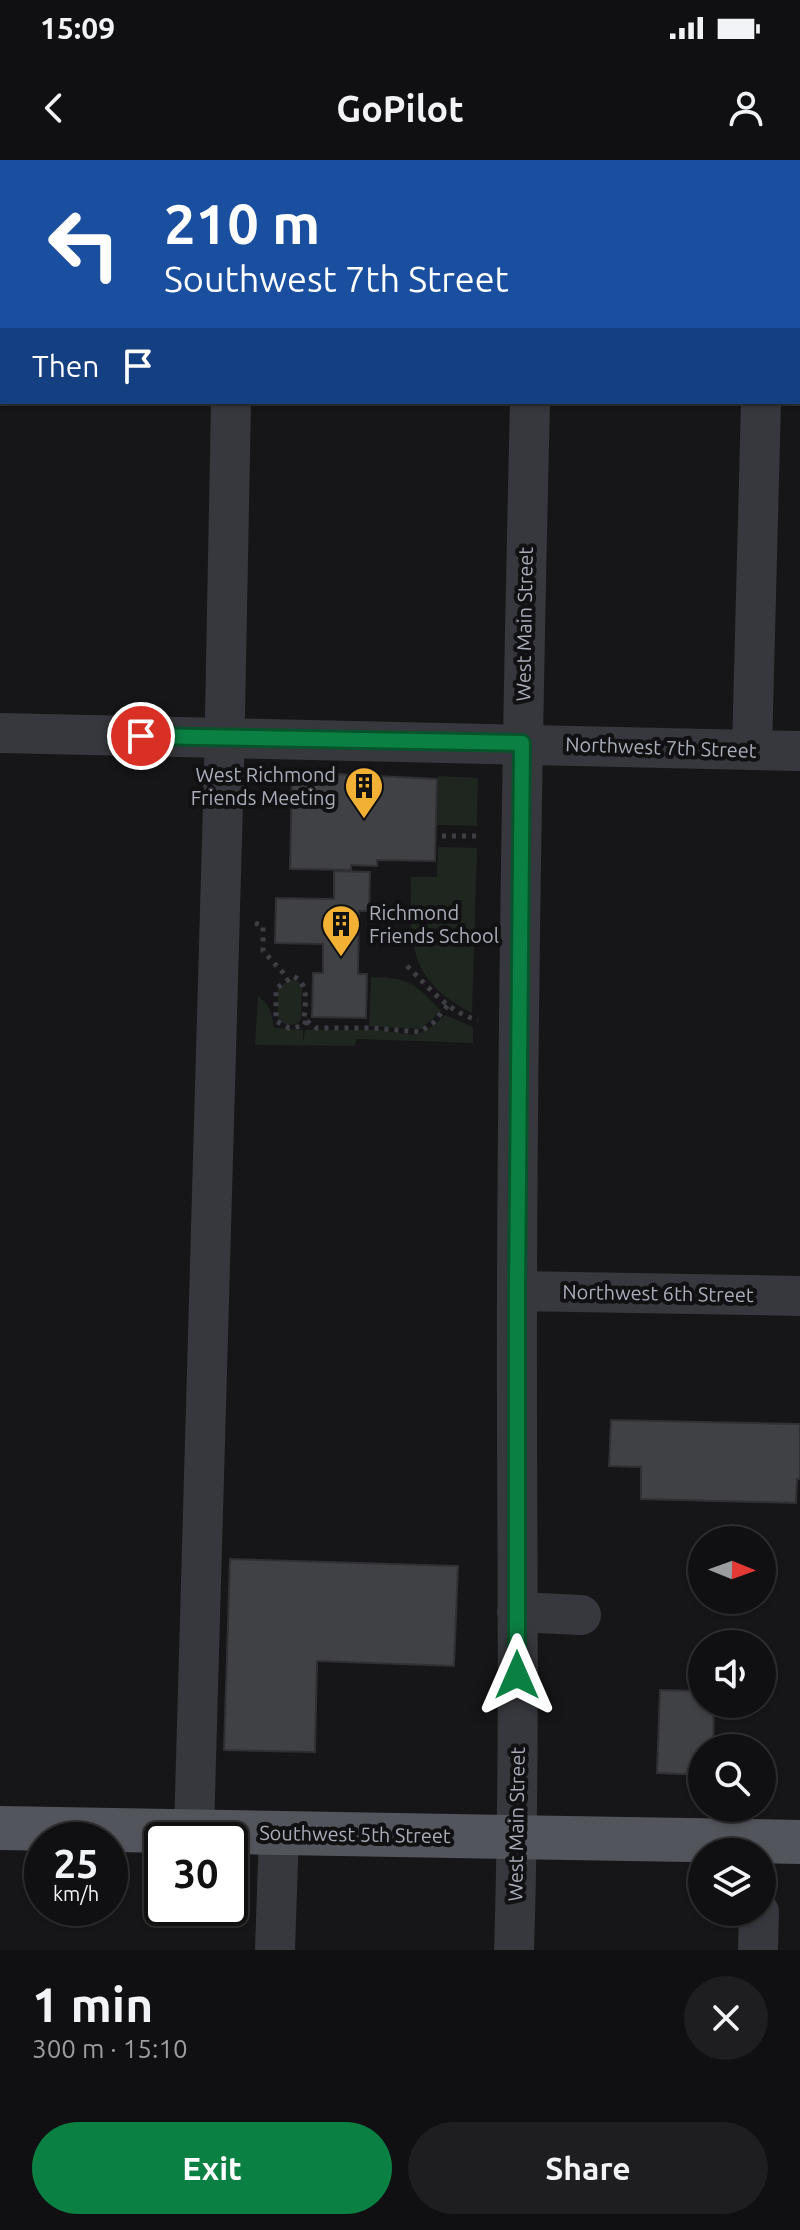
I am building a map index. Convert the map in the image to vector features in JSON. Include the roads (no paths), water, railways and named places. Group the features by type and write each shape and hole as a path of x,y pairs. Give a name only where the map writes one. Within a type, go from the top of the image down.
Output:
{"main road":[{"name":"Southwest 5th Street","path":"0,1828 144,1830"},
{"name":"Southwest 5th Street","path":"248,1832 688,1842"}],"street":[{"path":"194,1822 225,737 231,404"},
{"name":"West Main Street","path":"514,1950 518,1837 517,1291 522,743 530,404"},
{"path":"752,750 761,404"},
{"name":"Northwest 7th Street","path":"0,733 800,751"},
{"name":"Northwest 6th Street","path":"517,1291 800,1296"},
{"path":"517,1612 581,1615"},
{"path":"275,1950 279,1832"},
{"path":"758,1950 759,1926"}],"place":[{"name":"West Richmond Friends Meeting","path":"364,820"},
{"name":"Richmond Friends School","path":"341,958"}]}
